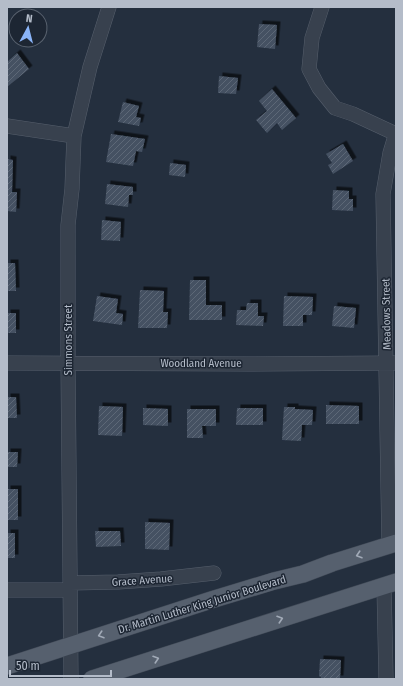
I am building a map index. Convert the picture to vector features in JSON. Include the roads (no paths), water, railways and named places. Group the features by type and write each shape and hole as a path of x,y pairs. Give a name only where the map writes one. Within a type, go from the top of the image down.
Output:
{"main road":[{"name":"Dr. Martin Luther King Junior Boulevard","path":"7,666 225,596 303,574 392,544"},
{"path":"92,679 390,584"}],"street":[{"name":"Simmons Street","path":"71,679 68,225 72,189 74,136 90,67 109,7"},
{"path":"322,7 312,38 309,69 319,88 335,108 353,114 396,133"},
{"path":"7,126 74,136"},
{"name":"Meadows Street","path":"392,544 391,363 383,194 390,153 396,133"},
{"name":"Woodland Avenue","path":"7,363 391,363"},
{"name":"Grace Avenue","path":"7,590 139,581 214,573"},
{"path":"386,679 390,584"}]}
